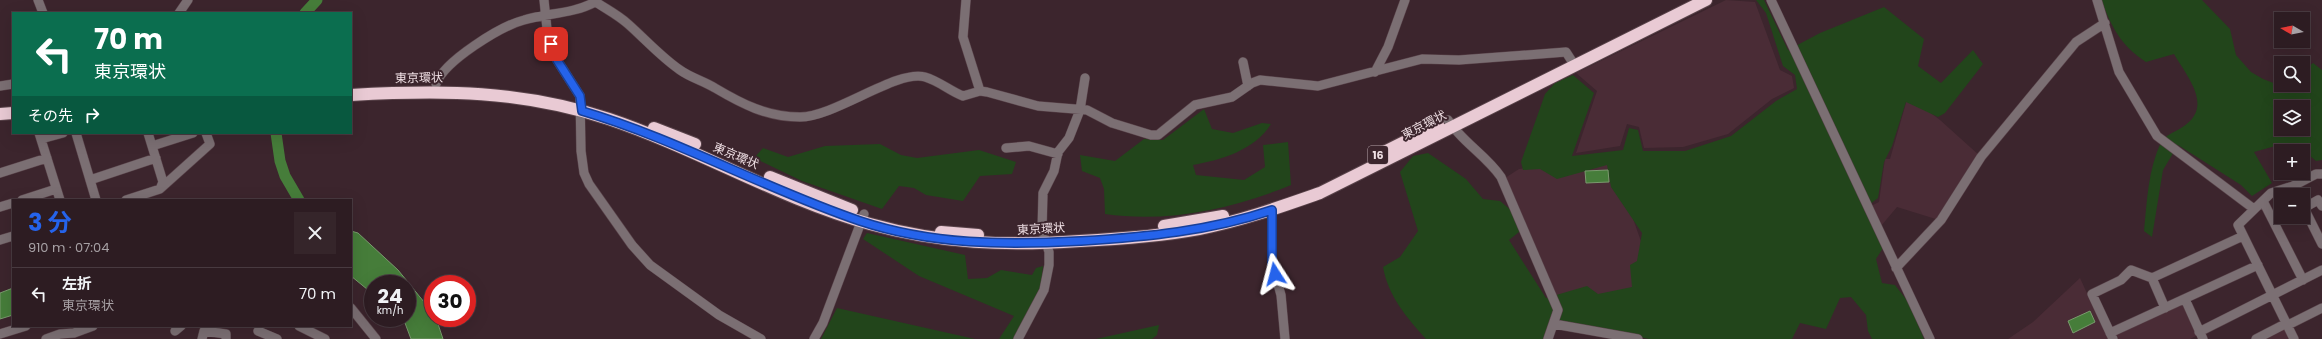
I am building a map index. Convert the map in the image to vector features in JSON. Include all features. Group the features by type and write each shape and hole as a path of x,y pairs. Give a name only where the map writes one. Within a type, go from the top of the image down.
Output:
{"highway":[{"name":"東京環状","path":"352,87 436,84 508,88 644,124 863,218 905,226 944,232 1046,239 1175,233 1228,223 1272,210 1320,193 1450,124 1573,62 1688,0"},
{"name":"東京環状","path":"1573,62 1706,0"},
{"name":"東京環状","path":"352,95 462,92 581,107"},
{"path":"0,106 12,105"},
{"path":"0,114 12,113"},
{"name":"東京環状","path":"1046,239 1156,227 1226,215 1261,206 1317,185 1450,124"}],"street":[{"path":"38,0 43,12"},
{"path":"180,12 188,0"},
{"path":"544,0 547,29 557,60 580,96 580,145 584,172 589,184 632,245 650,265 719,315 761,339"},
{"path":"966,0 963,37 980,92"},
{"path":"1374,72 1388,48 1405,0"},
{"path":"1771,0 1930,339"},
{"path":"2097,0 2105,23 2118,72 2157,136 2254,209"},
{"path":"436,84 439,75 468,51 512,23 569,11 594,1 626,22 665,59 688,76 714,87 742,104 773,115 801,117 850,103 882,86 909,77 926,77 963,96 980,92 1038,106 1094,112 1121,126 1151,135 1158,135 1195,105 1232,97 1260,80 1318,86 1422,60 1436,58 1459,60 1566,52 1573,62"},
{"path":"1896,268 1941,220 1981,157 2071,48 2085,35 2105,23"},
{"path":"1243,62 1248,86"},
{"path":"1018,339 1044,290 1049,265 1043,194 1054,171 1058,154 1069,138 1080,110 1084,78"},
{"path":"0,86 12,84"},
{"path":"1450,124 1490,162 1501,177 1558,310 1548,339"},
{"path":"55,134 40,136 60,199"},
{"path":"76,134 96,199"},
{"path":"148,134 163,182 160,189"},
{"path":"152,146 190,134"},
{"path":"129,199 160,189 210,144 206,134"},
{"path":"1006,148 1029,146 1058,154"},
{"path":"0,173 47,158"},
{"path":"90,180 156,158"},
{"path":"2294,339 2288,324 2238,226 2271,193 2293,186 2316,174 2322,174"},
{"path":"25,199 56,189"},
{"path":"2310,204 2318,200 2322,206"},
{"path":"2263,201 2303,280"},
{"path":"0,207 12,203"},
{"path":"1272,210 1272,263 1281,295 1284,339"},
{"path":"814,339 823,323 863,218"},
{"path":"2310,221 2322,244"},
{"path":"0,240 12,236"},
{"path":"2243,236 2152,278 2131,270 2121,280 2092,294 2111,336 2165,308 2258,265"},
{"path":"2185,299 2201,335 2322,270"},
{"path":"2152,278 2165,308"},
{"path":"2256,339 2322,308"},
{"path":"352,309 376,339"},
{"path":"1554,324 1638,339"},
{"path":"0,334 23,327"},
{"path":"46,339 60,334 74,333 90,327"},
{"path":"301,327 315,336 325,339"},
{"path":"202,339 204,331 226,334 226,339"},
{"path":"258,332 277,339"}],"shaded area":[{"path":"1726,0 1755,2 1780,70 1792,76 1794,88 1772,99 1728,134 1683,147 1644,148 1639,127 1627,124 1620,146 1576,153 1597,91 1576,73"},
{"path":"1756,0 1764,0 1788,50 1820,33 1884,7 1924,39 1918,66 1941,83 1973,50 1983,64 1945,113 1938,117 1906,102 1892,146 1884,162 1878,198 1865,208 1885,245 1876,259 1882,283 1895,285 1909,303 1924,339 1872,339 1868,331 1866,315 1851,297 1840,298 1826,329 1800,323 1792,339 1649,339 1564,322 1544,339 1426,339 1399,306 1389,288 1383,267 1400,257 1418,231 1400,172 1413,156 1428,153 1466,179 1483,199 1500,201 1518,216 1519,232 1509,240 1546,298 1587,286 1598,294 1632,287 1630,265 1637,261 1642,233 1611,187 1607,165 1557,179 1540,169 1523,170 1521,162 1545,94 1555,83 1573,75 1594,93 1572,156 1623,150 1629,128 1638,130 1643,151 1685,151 1731,136 1776,101 1797,89 1795,75 1783,66 1766,13"},
{"path":"2101,0 2202,0 2230,29 2236,55 2251,72 2274,83 2274,92 2310,92 2310,65 2313,63 2322,70 2322,160 2316,161 2310,156 2310,144 2274,144 2274,146 2254,152 2272,183 2252,196 2241,185 2178,145 2163,170 2152,237 2144,231 2153,164 2162,140 2191,120 2196,111 2196,92 2174,54 2146,62 2137,56 2123,42 2113,27"},
{"path":"1908,96 1940,120 1980,156 1939,220 1897,207 1881,226 1871,206 1879,202 1885,159 1890,159"},
{"path":"1204,109 1212,129 1233,133 1262,123 1271,124 1256,141 1247,147 1226,157 1193,165 1196,175 1244,180 1265,167 1263,145 1288,142 1291,185 1246,201 1200,212 1152,217 1105,214 1104,189 1100,178 1082,171 1080,155 1115,161 1144,139 1163,140"},
{"path":"880,144 901,155 917,158 979,150 1016,162 1012,174 980,176 963,201 926,195 914,188 899,186 882,209 802,181 754,158 763,148 788,157 825,146"},
{"path":"1611,156 1657,287 1562,312 1505,178 1519,169"},
{"path":"1608,170 1609,182 1586,183 1585,171"},
{"path":"352,231 358,233 402,275 364,275 364,287 352,277"},
{"path":"867,233 965,255 968,279 987,278 1001,270 1032,275 1036,268 1043,266 1041,285 1018,339 999,339 1014,316 919,276 863,239"},
{"path":"2080,278 2108,339 2008,339 2033,322"},
{"path":"12,288 12,315 0,319 0,293"},
{"path":"416,292 424,302 424,327 439,327 443,339 411,339 406,327 416,327"},
{"path":"2180,304 2184,305 2198,335 2190,339 2117,339 2117,332"},
{"path":"837,308 975,339 821,339"},
{"path":"2090,311 2095,322 2073,333 2068,321"},
{"path":"1159,325 1157,335 1152,339 1096,339"},
{"path":"2283,328 2287,329 2291,339 2261,339"}],"waterway":[{"path":"306,12 317,0"},
{"path":"276,134 280,161 285,176 298,199"}],"route":[{"path":"551,44 557,60 580,96 582,111 645,132 862,222 928,238 956,242 1010,245 1151,236 1228,223 1272,210 1272,263 1275,274"}]}
